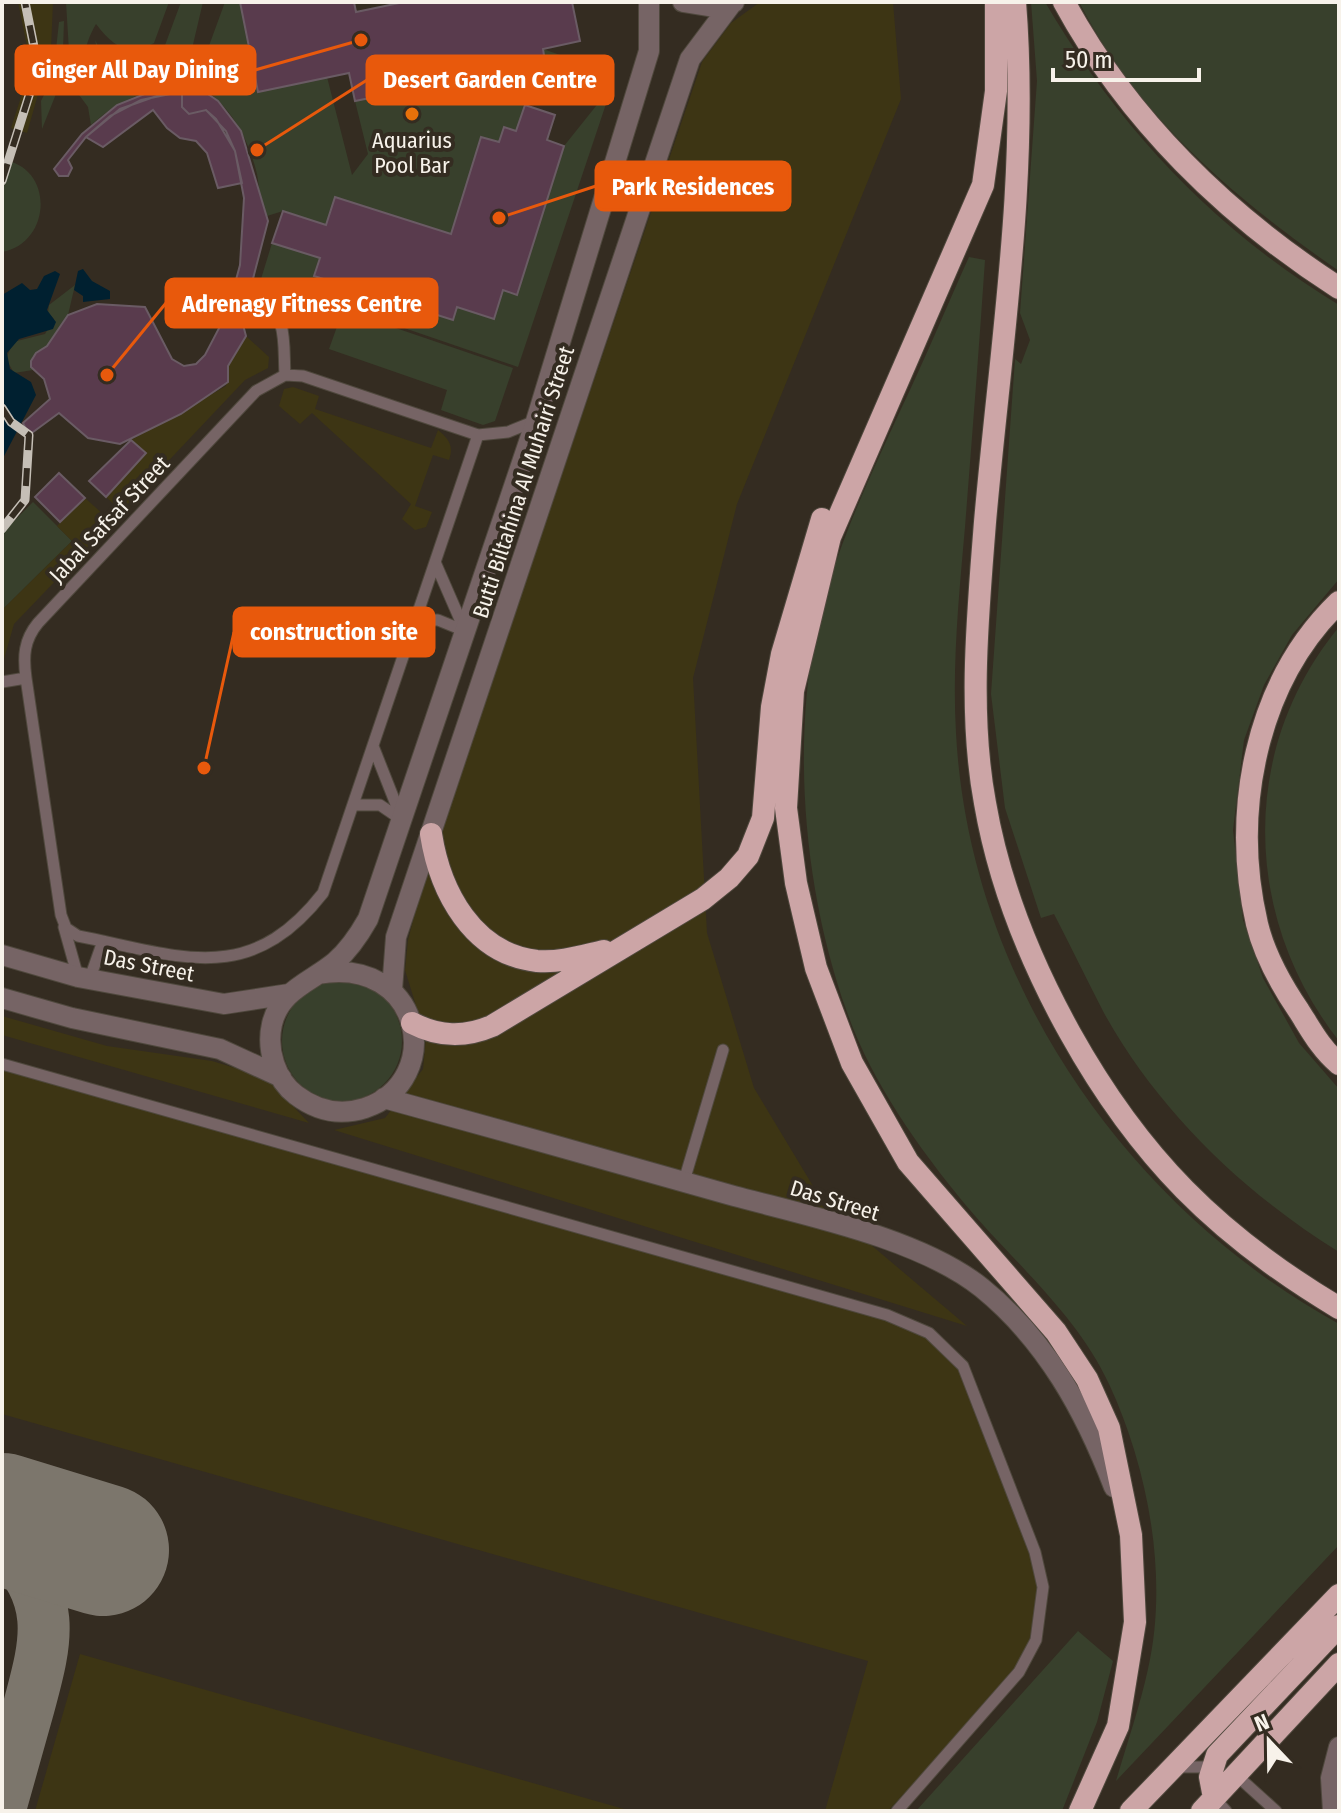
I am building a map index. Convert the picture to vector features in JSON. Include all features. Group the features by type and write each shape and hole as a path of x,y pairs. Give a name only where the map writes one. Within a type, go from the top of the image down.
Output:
{"highway":[{"path":"996,2 996,91 983,185 830,537 793,691 786,808 796,883 812,954 852,1063 908,1162 1056,1332 1087,1379 1109,1428 1131,1535 1135,1622 1118,1726 1080,1811"},
{"path":"1015,2 1020,86 1016,178 980,583 977,683 979,759 999,862 1013,909 1048,994 1123,1121 1212,1218 1282,1274 1339,1308"},
{"path":"1064,2 1121,90 1185,165 1266,237 1339,288"},
{"path":"412,1023 440,1034 481,1031 717,889 741,867 754,845 765,803 772,707 795,602 830,503 873,437"},
{"path":"1339,602 1325,616 1284,676 1252,760 1246,841 1257,925 1285,989 1325,1052 1339,1064"},
{"path":"431,834 439,869 454,902 473,929 496,948 524,959 554,961 625,946"},
{"path":"1131,1811 1339,1595"},
{"path":"1214,1807 1212,1767 1225,1746 1339,1626"},
{"path":"1214,1807 1236,1774 1339,1664"}],"street":[{"name":"Butti Biltahina Al Muhairi Street","path":"318,974 347,951 362,930 403,822 536,421 649,51 649,2"},
{"path":"683,2 714,7 733,2"},
{"name":"Butti Biltahina Al Muhairi Street","path":"392,990 396,937 690,59 733,2"},
{"name":"Das Street","path":"2,955 84,978 224,1004 289,994"},
{"path":"342,969 365,973 392,990 402,1001 412,1023 414,1046 408,1069 384,1098 354,1112 330,1112 308,1104 289,1090 270,1047 272,1024 289,994 318,974 342,969"},
{"path":"2,998 72,1018 220,1049 281,1077"},
{"name":"Das Street","path":"384,1098 846,1227 929,1258 980,1287 1037,1339 1048,1357 1095,1436 1131,1535"},
{"path":"1299,1706 1339,1676"},
{"path":"1333,1811 1331,1778 1339,1747"}],"lane":[{"path":"258,299 271,305 281,320 285,375 303,376 478,435 508,432 536,421"},
{"name":"Jabal Safsaf Street","path":"84,978 63,922 26,678 25,647 38,623 256,391 285,375"},
{"path":"63,922 78,936 204,960 255,951 289,931 323,893 478,435"},
{"path":"435,562 465,631"},
{"path":"416,620 438,620 465,631"},
{"path":"2,682 26,678"},
{"path":"373,746 403,822"},
{"path":"353,805 380,805 403,822"},
{"path":"84,978 103,941"},
{"path":"684,1181 723,1050"},
{"path":"2,1064 887,1315 929,1333 947,1347 974,1386 1035,1552 1043,1605 1036,1640 1019,1672 897,1811"},
{"path":"1171,1769 1212,1767 1236,1774 1276,1811"}],"green space":[{"path":"66,2 169,2 154,43 145,47 129,49 115,44 96,24 86,52 91,71 99,78 136,94 99,58 95,40 103,56 112,57 157,89 115,107 91,125 88,107 71,84"},
{"path":"181,2 203,2 191,53 202,65 225,2 240,2 258,91 327,77 352,175 368,154 355,101 400,92 422,99 461,90 464,79 545,62 543,49 563,56 525,105 516,131 504,127 499,142 481,137 451,234 335,197 326,225 283,211 267,216 253,161 237,124 220,103 200,86 157,89 164,48"},
{"path":"1031,2 1045,2 1105,92 1173,172 1251,243 1339,305 1339,579 1292,635 1264,685 1244,740 1233,830 1243,920 1263,978 1299,1043 1339,1089 1339,1252 1237,1177 1177,1117 1151,1084 1104,1013 1054,914 1041,918 1005,808 991,694 1015,359 1021,364 1030,340 1020,313 1037,81"},
{"path":"1079,2 1339,2 1339,271 1263,215 1192,153 1130,82"},
{"path":"64,21 62,79 42,129 41,101 53,77 59,22"},
{"path":"612,86 518,367 261,279 272,243 320,258 314,277 452,320 457,307 494,318 503,290 517,294 564,146"},
{"path":"2,160 19,165 31,176 41,205 31,235 19,246 2,252"},
{"path":"969,257 985,260 958,604 955,707 967,824 991,913 1026,997 1072,1077 1127,1150 1191,1217 1262,1275 1339,1324 1339,1545 1116,1781 1148,1669 1156,1597 1151,1524 1144,1487 1123,1417 1109,1384 1079,1334 947,1182 882,1088 857,1038 834,970 814,882 808,837 804,747 806,702 817,626 836,562 860,500"},
{"path":"75,285 68,315 47,346 32,357 33,370 14,373 6,359 13,342 45,334 54,319 48,313 49,305"},
{"path":"343,310 513,368 495,421 483,425 441,410 447,390 329,349"},
{"path":"33,502 72,541 2,610 2,533"},
{"path":"1339,627 1339,1041 1307,993 1284,942 1270,889 1265,834 1269,779 1283,726 1306,675"},
{"path":"342,981 365,986 384,999 397,1018 402,1041 397,1064 384,1083 365,1096 342,1101 319,1096 300,1083 287,1064 282,1041 287,1018 300,999 319,986"},
{"path":"1078,1631 1113,1661 1097,1722 1062,1811 916,1811"}],"sand":[{"path":"18,2 53,2 51,49 27,133 11,128 31,66"},
{"path":"760,2 893,2 901,99 737,504 693,678 707,933 754,1088 825,1206 967,1326 334,1130 385,1118 423,1069 426,1038 405,970 408,940 422,887 702,62 731,23"},
{"path":"246,336 269,357 268,368 245,380 121,511 106,497 146,453 131,440 226,386 228,366"},
{"path":"293,387 319,396 315,409 431,448 438,430 445,437 451,447 449,460 433,455 415,506 432,512 426,527 415,530 402,519 411,504 312,413 300,424 279,406 284,389"},
{"path":"85,498 112,522 14,624 2,666 2,610 72,541 57,526"},
{"path":"2,1016 107,1046 212,1061 245,1071 270,1082 309,1123 2,1035"},
{"path":"2,1064 929,1330 946,1341 962,1363 1033,1557 1038,1591 1035,1622 1024,1652 1007,1681 888,1811 825,1811 868,1661 2,1414"},
{"path":"80,1654 631,1811 35,1811"}],"water":[{"path":"83,269 92,281 110,291 110,299 83,302 83,296 74,290 78,271"},
{"path":"55,271 60,274 47,310 56,322 53,329 19,339 7,353 10,369 31,382 36,395 2,460 2,295 22,283 30,290 37,289 44,276"}],"building":[{"path":"240,2 354,2 356,12 404,2 572,2 580,41 543,49 545,62 355,101 349,73 258,92"},
{"path":"195,85 218,101 241,131 268,221 242,321 246,336 228,366 228,382 181,414 120,444 88,438 59,413 29,435 23,423 50,399 44,379 31,367 31,361 36,353 47,346 68,315 97,304 145,307 172,359 184,366 196,364 205,355 227,313 240,265 244,198 235,151 226,131 206,110 189,114 182,107 182,94 141,100 110,116 86,137 68,160 72,168 68,176 59,176 54,169 82,134 117,105 157,89"},
{"path":"168,92 182,94 182,107 189,114 206,110 216,119 235,151 242,183 218,188 207,153 196,141 180,138 167,128 153,110 103,147 86,137 120,109"},
{"path":"525,105 555,115 547,140 564,146 517,295 503,290 494,319 457,307 453,320 314,276 320,258 272,243 283,211 326,225 335,197 451,234 481,137 499,142 504,127 516,131"},
{"path":"131,440 146,453 106,497 89,481"},
{"path":"59,473 85,498 60,522 35,497"}],"taxiway":[{"path":"2,1541 32,1581 40,1600 43,1619 41,1659 2,1802"}],"runway":[{"path":"2,1519 103,1550"}],"railway":[{"path":"2,181 38,67 25,2"},
{"path":"2,408 11,422 29,435 25,500 2,529"}],"place":[{"name":"Ginger All Day Dining","path":"361,40"},
{"name":"Aquarius Pool Bar","path":"412,114"},
{"name":"Desert Garden Centre","path":"257,150"},
{"name":"Park Residences","path":"499,218"},
{"name":"Adrenagy Fitness Centre","path":"107,375"},
{"name":"construction site","path":"204,768"}]}
